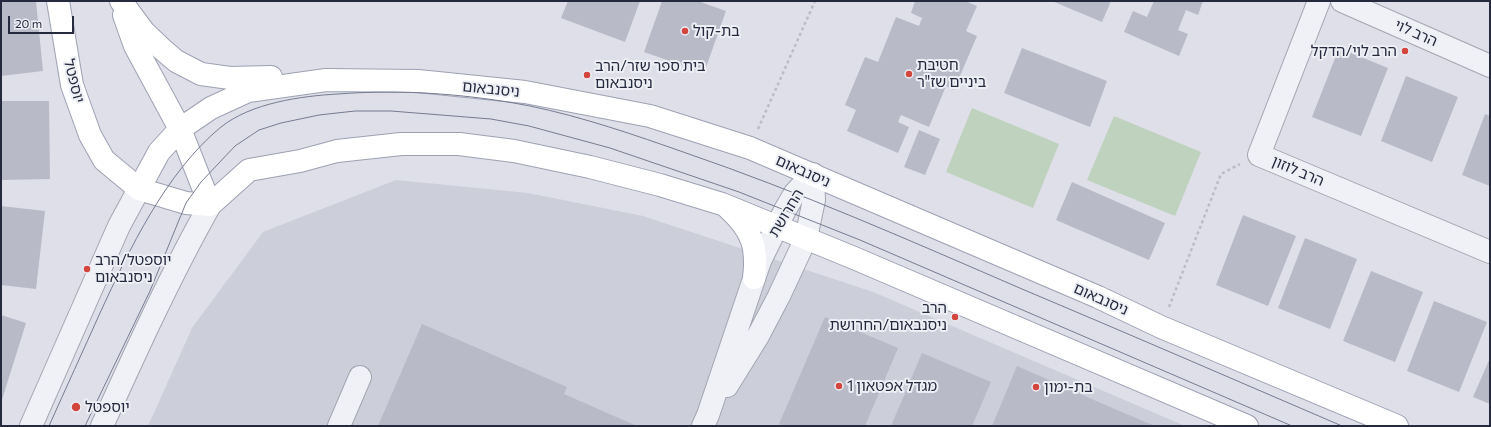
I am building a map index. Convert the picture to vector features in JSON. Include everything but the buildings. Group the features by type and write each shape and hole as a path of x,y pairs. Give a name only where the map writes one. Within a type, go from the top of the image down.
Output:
{"main road":[{"name":"יוספטל","path":"58,1 72,85 90,135 104,160 139,189 186,203 210,205"},
{"path":"120,1 144,32 162,49 176,61 201,74 230,78 264,76 326,80"},
{"path":"120,1 135,46 157,84 180,129 210,205 249,170 300,161 337,151 401,144 459,144 514,151 590,166 722,204 806,238 1247,426"},
{"name":"ניסנבאום","path":"180,129 211,108 248,91 326,80 418,81 525,92 650,116 750,148 813,174 1098,297 1161,327 1397,426"},
{"path":"139,189 160,152 180,129"},
{"path":"722,204 741,222 750,234 756,262 754,278"}],"street":[{"name":"הרב לוזון","path":"1319,1 1259,155 1490,252"},
{"name":"הרב לוי","path":"1342,1 1490,66"},
{"name":"החרושת","path":"706,421 760,261 776,226 795,193 813,174"},
{"name":"החרושת","path":"706,421 758,336 779,296 806,238 814,200 813,174"},
{"path":"31,426 119,226 139,189"},
{"path":"102,426 188,243 210,205"},
{"path":"339,426 360,376"}],"path":[{"path":"750,148 814,1"},
{"path":"1161,327 1221,174"}],"shaded area":[{"path":"396,180 528,193 643,216 873,292 1185,426 148,426 192,328 263,232"}],"green space":[{"path":"972,108 1059,144 1033,208 946,172"},
{"path":"1114,116 1201,152 1175,216 1087,180"}],"tram line":[{"path":"49,426 111,289 137,238 166,189 201,145 221,127 233,119 247,112 277,102 324,95 386,92 411,92 483,98 530,106 589,121 667,146 771,184 855,218 1342,426"},
{"path":"85,426 150,291 186,203 201,182 235,146 259,130 281,123 319,115 355,111 391,111 491,119 529,126 610,148 739,192 860,240 1292,426"}],"place":[{"name":"בת-קול","path":"685,31"},
{"name":"הרב לוי/הדקל","path":"1405,51"},
{"name":"חטיבת ביניים שז\"ר","path":"909,74"},
{"name":"בית ספר שזר/הרב ניסנבאום","path":"587,75"},
{"name":"יוספטל/הרב ניסנבאום","path":"87,269"},
{"name":"הרב ניסנבאום/החרושת","path":"955,317"},
{"name":"מגדל אפטאון 1","path":"839,386"},
{"name":"בת-ימון","path":"1036,387"},
{"name":"יוספטל","path":"76,407"}]}
